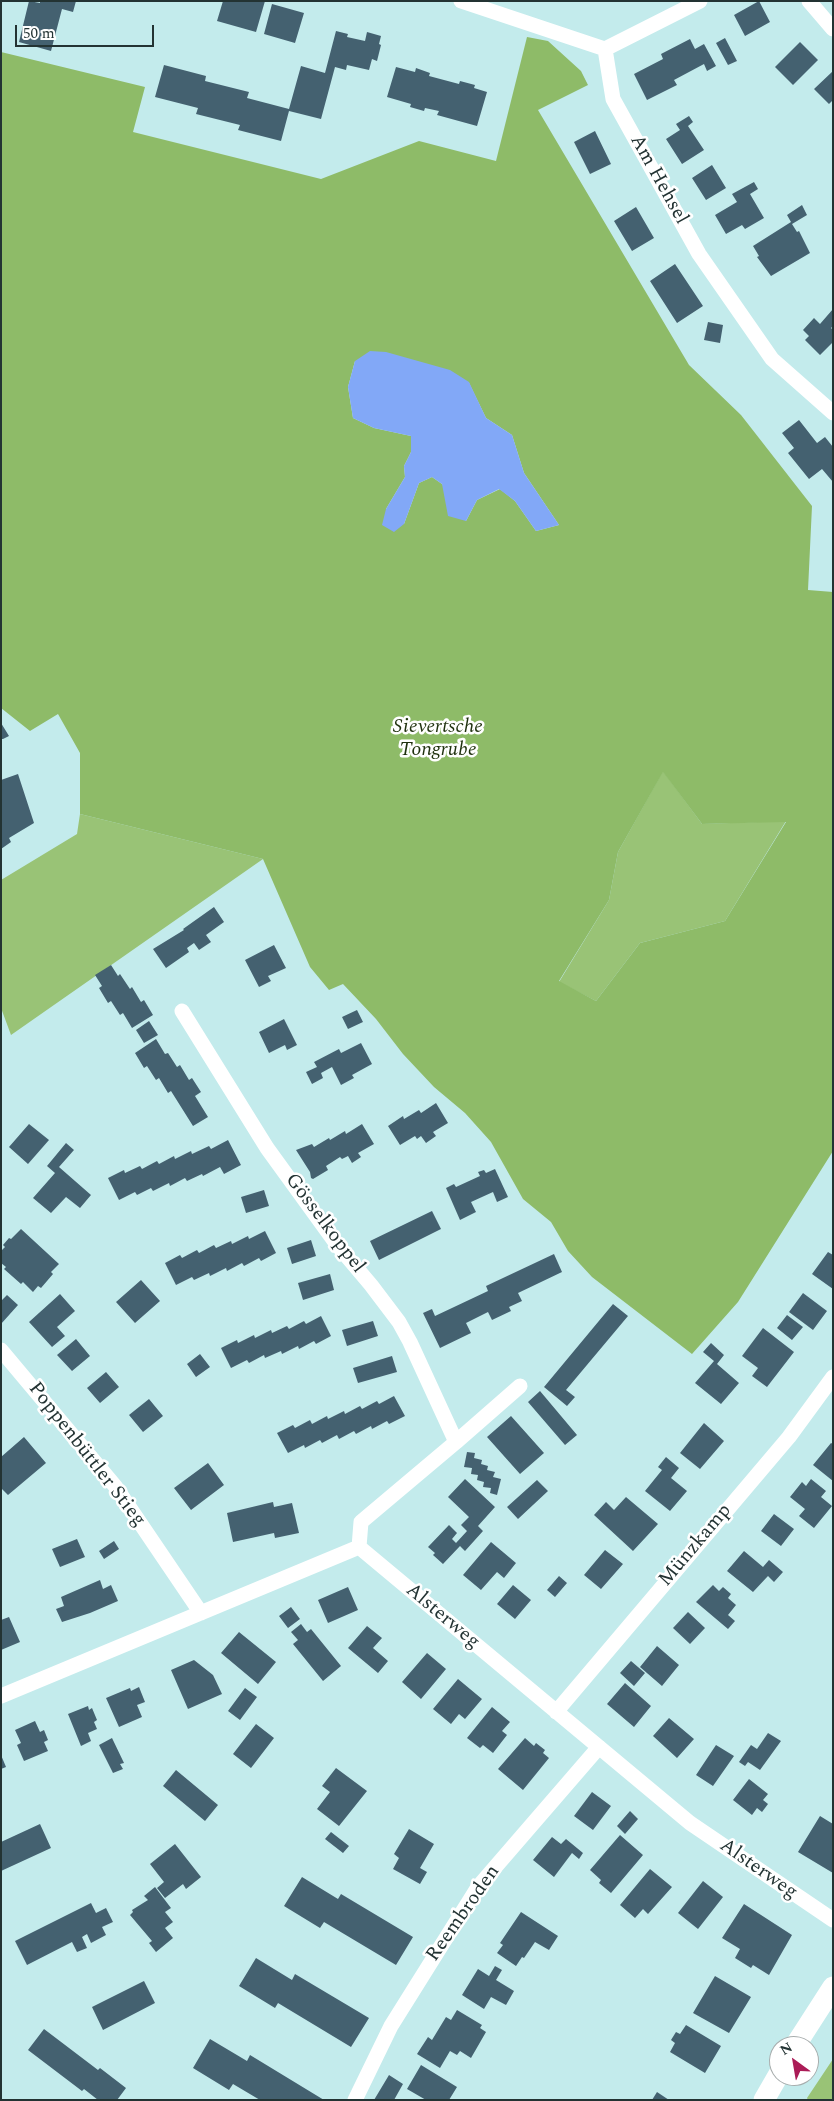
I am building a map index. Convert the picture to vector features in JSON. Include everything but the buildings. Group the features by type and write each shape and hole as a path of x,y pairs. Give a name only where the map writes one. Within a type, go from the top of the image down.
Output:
{"main road":[{"path":"801,2036 833,1987"},
{"path":"765,2099 772,2086"}],"street":[{"path":"461,1 605,50 700,1"},
{"path":"809,1 833,29"},
{"name":"Am Hehsel","path":"605,50 613,99 699,254 772,360 833,413"},
{"name":"Gösselkoppel","path":"182,1011 267,1148 338,1246 399,1322 456,1442"},
{"name":"Poppenbüttler Stieg","path":"1,1350 115,1486 201,1613"},
{"name":"Münzkamp","path":"556,1712 789,1437 833,1377"},
{"path":"1,1696 359,1547 361,1522 520,1386"},
{"name":"Alsterweg","path":"359,1547 690,1823 833,1920"},
{"name":"Reembroden","path":"355,2100 391,2026 478,1887 599,1747"}],"green space":[{"name":"Sievertsche Tongrube","path":"527,37 548,41 581,71 588,85 538,110 689,365 741,415 812,506 808,590 833,592 833,1151 738,1302 692,1354 592,1277 568,1251 551,1222 523,1199 491,1142 465,1113 434,1087 403,1054 376,1019 343,984 329,990 310,967 263,859 80,814 80,753 58,714 30,731 1,708 1,52 145,87 133,132 321,179 419,141 496,161","holes":["355,361 469,383 486,418 512,435 524,473 559,525 536,531 515,501 500,489 477,500 466,521 442,484 432,477 419,483 404,524 386,509 405,477 404,466 411,452 411,436 374,428 353,418 348,387","663,772 702,824 786,822 725,921 640,943 596,1001 559,981 609,900 618,852"]},
{"path":"663,771 702,824 786,821 725,921 640,943 596,1001 559,982 609,900 618,852"},
{"path":"80,814 263,859 11,1035 1,1008 1,880 77,834"},
{"path":"833,2059 833,2100 808,2100 807,2098 815,2086 819,2086 819,2080"}],"water":[{"path":"370,351 386,352 450,370 469,382 486,418 512,435 524,473 559,525 536,531 515,501 499,489 477,500 466,521 448,516 442,484 432,477 419,483 404,524 394,532 382,525 386,509 405,477 404,466 411,452 411,436 374,428 353,418 348,387 355,361"}]}
